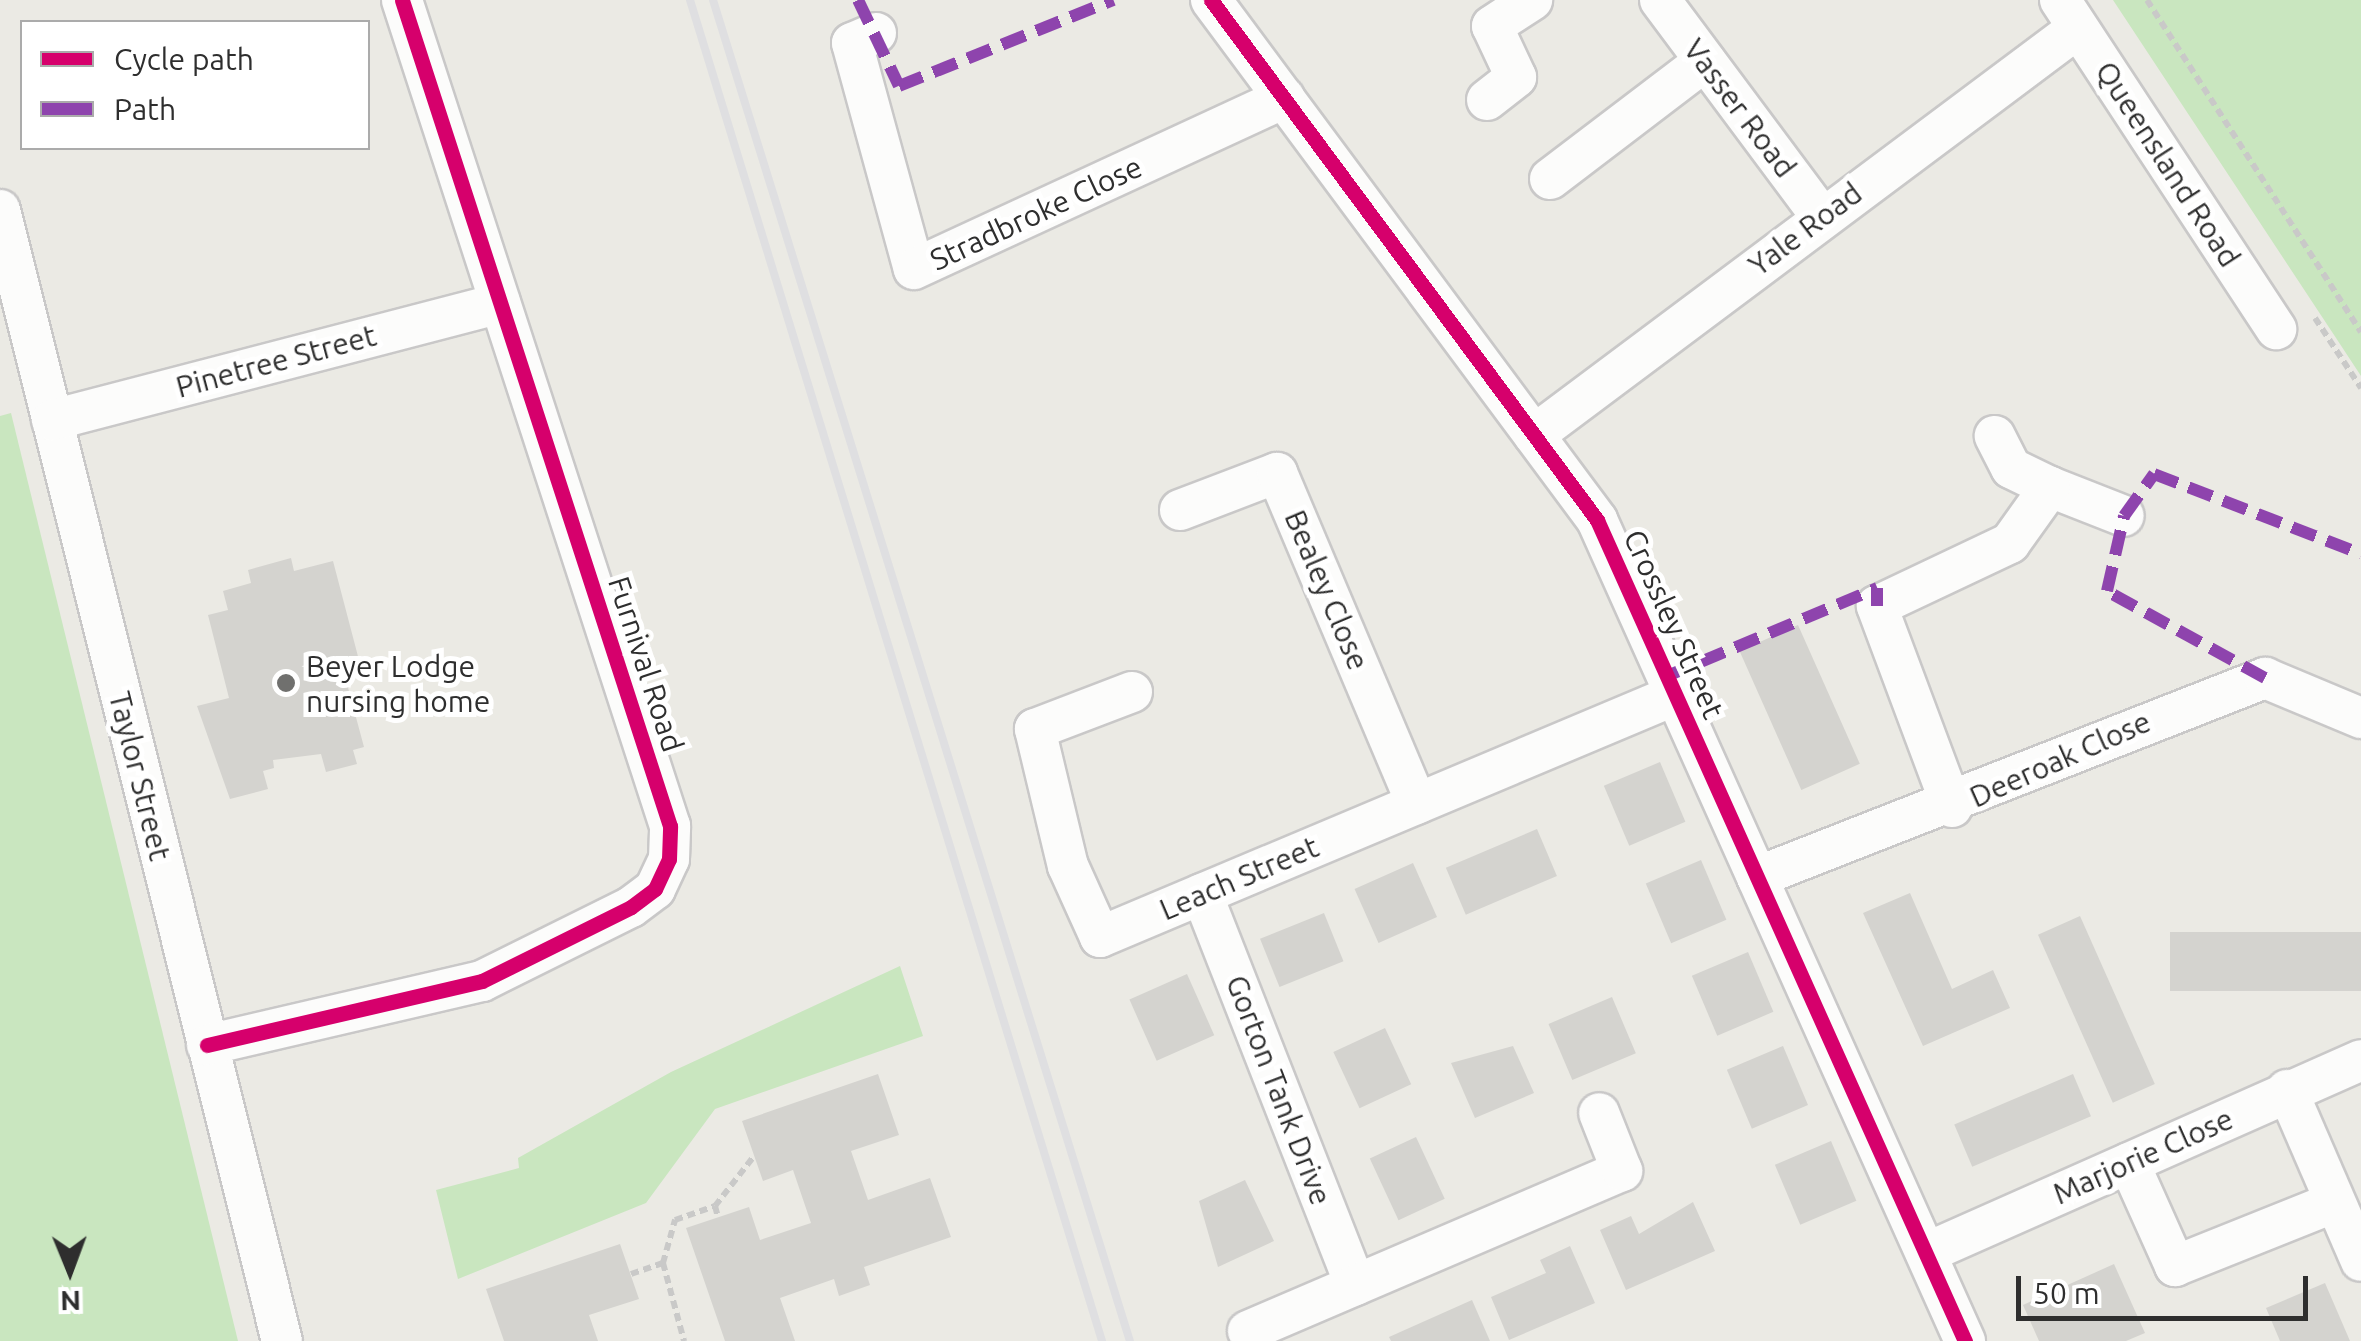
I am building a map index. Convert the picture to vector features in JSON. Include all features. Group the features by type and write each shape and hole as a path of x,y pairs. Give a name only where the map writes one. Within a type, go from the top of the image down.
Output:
{"street":[{"name":"Furnival Road","path":"206,1045 482,981 631,906 664,874 670,826 402,0"},
{"name":"Crossley Street","path":"1211,0 1597,520 1965,1341"},
{"path":"1487,100 1516,78 1492,26 1532,0"},
{"name":"Vasser Road","path":"1660,0 1821,216"},
{"name":"Yale Road","path":"1534,435 1821,216 2069,14"},
{"name":"Queensland Road","path":"2069,14 2276,329"},
{"name":"Stradbroke Close","path":"876,32 852,44 914,268 1284,98"},
{"path":"1550,178 1705,61"},
{"name":"Taylor Street","path":"0,210 6,263 52,420 282,1341"},
{"name":"Pinetree Street","path":"52,420 500,302"},
{"path":"1994,436 2012,468 2124,516"},
{"name":"Bealey Close","path":"1180,510 1278,473 1417,804"},
{"path":"1952,807 1876,606 2010,544 2050,487"},
{"name":"Deeroak Close","path":"1757,877 1952,807 2100,736 2265,678 2361,718"},
{"name":"Leach Street","path":"1132,692 1035,729 1068,866 1100,937 1676,695"},
{"name":"Gorton Tank Drive","path":"1202,894 1355,1285"},
{"name":"Marjorie Close","path":"1926,1253 2361,1060"},
{"path":"2287,1090 2361,1261"},
{"path":"1248,1331 1622,1171 1600,1113"},
{"path":"2129,1164 2175,1266 2335,1202"}],"path":[{"path":"2147,0 2361,332"},
{"path":"684,1341 663,1263 675,1220 715,1206 754,1156"},
{"path":"715,1206 718,1218"},
{"path":"631,1274 663,1263"}],"green space":[{"path":"2113,0 2361,0 2361,376 2338,341"},
{"path":"11,413 238,1341 0,1341 0,416"},
{"path":"900,966 923,1036 715,1109 646,1203 458,1279 436,1190 519,1168 518,1158 671,1072"}],"building":[{"name":"Beyer Lodge nursing home","path":"291,558 294,571 333,561 360,664 343,669 364,747 353,750 357,764 326,772 321,754 273,760 274,768 263,771 268,789 230,799 197,706 229,698 208,615 228,610 223,591 251,583 248,570"},
{"path":"1798,625 1860,764 1801,790 1740,651"},
{"path":"1660,762 1685,822 1629,846 1604,786"},
{"path":"1537,829 1557,876 1466,915 1446,868"},
{"path":"1701,860 1726,920 1671,943 1646,883"},
{"path":"1413,863 1437,917 1379,943 1355,889"},
{"path":"1910,893 1952,989 1993,970 2010,1008 1923,1046 1863,913"},
{"path":"1324,913 1343,961 1280,987 1260,939"},
{"path":"2080,916 2155,1084 2113,1103 2038,935"},
{"path":"2170,932 2361,932 2361,991 2170,991"},
{"path":"1748,952 1773,1012 1717,1036 1692,976"},
{"path":"1187,974 1214,1035 1157,1061 1129,1000"},
{"path":"1612,997 1636,1053 1572,1080 1548,1024"},
{"path":"1385,1028 1411,1084 1360,1108 1333,1052"},
{"path":"1513,1046 1534,1093 1475,1118 1451,1063"},
{"path":"1783,1046 1808,1105 1752,1129 1727,1070"},
{"path":"878,1074 899,1135 851,1151 868,1200 930,1178 951,1237 864,1267 870,1285 839,1296 834,1279 780,1298 795,1341 725,1341 686,1228 749,1207 760,1240 811,1223 793,1170 763,1181 742,1121"},
{"path":"2073,1074 2091,1116 1972,1167 1954,1124"},
{"path":"1416,1137 1445,1199 1399,1220 1370,1159"},
{"path":"1831,1141 1856,1201 1800,1225 1775,1165"},
{"path":"1245,1180 1274,1241 1218,1267 1199,1201"},
{"path":"1693,1202 1715,1251 1626,1290 1600,1230 1631,1216 1639,1234"},
{"path":"620,1244 639,1299 589,1315 598,1341 504,1341 486,1289"},
{"path":"1570,1246 1595,1303 1509,1340 1491,1297 1546,1273 1540,1260"},
{"path":"2114,1264 2145,1333 2126,1341 2039,1341 2023,1305"},
{"path":"2325,1283 2350,1341 2280,1341 2266,1308"},
{"path":"1472,1300 1490,1341 1391,1341 1389,1337"}],"railway":[{"path":"690,0 1102,1341"},
{"path":"713,0 1130,1341"}],"marked path":[{"path":"858,0 899,86 1113,0"},
{"path":"2265,678 2107,591 2124,516 2154,474 2361,554"},
{"path":"1667,676 1877,588 1877,606"}],"cycle path":[{"path":"207,1045 482,981 631,907 655,889 669,859 670,826 402,0"},
{"path":"1211,0 1597,520 1965,1341"}],"place":[{"name":"Beyer Lodge nursing home","path":"286,683"}]}
